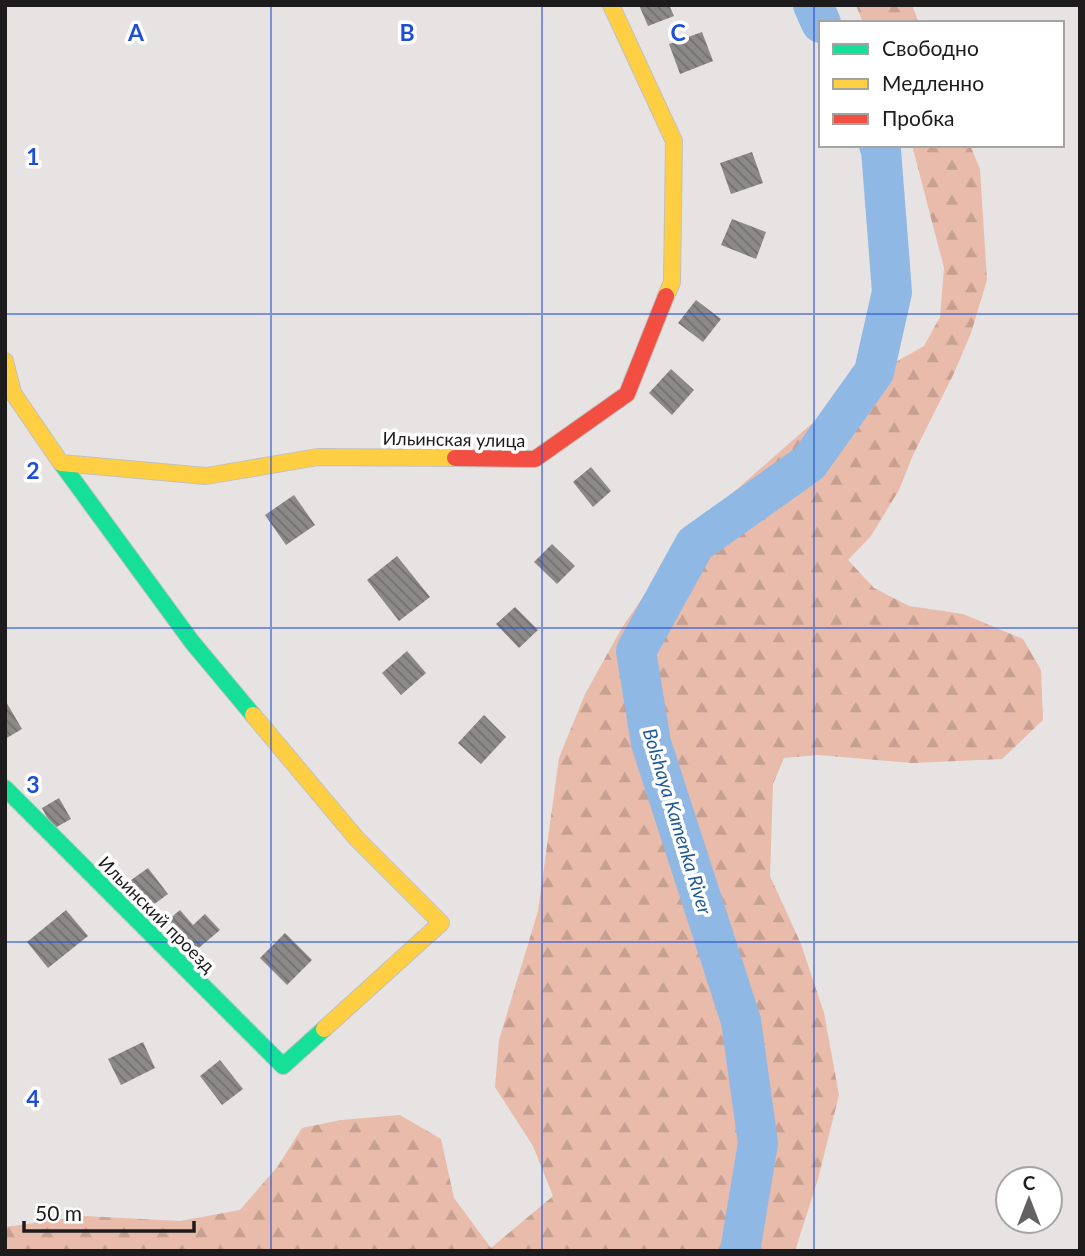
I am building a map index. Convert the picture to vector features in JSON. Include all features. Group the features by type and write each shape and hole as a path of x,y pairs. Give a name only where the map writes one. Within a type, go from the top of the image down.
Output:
{"street":[{"name":"Ильинская улица","path":"61,463 206,475 318,457 535,459 626,394 671,282 674,141 611,5"},
{"path":"5,361 13,393 61,463"},
{"name":"Ильинский проезд","path":"5,789 283,1066 441,923 357,839 192,642 61,463"}],"green space":[{"path":"856,5 912,5 918,21 862,21"},
{"path":"913,147 971,147 980,169 987,280 971,333 899,490 871,536 848,560 874,588 909,606 963,614 1023,639 1041,670 1043,720 1002,759 912,763 818,755 784,758 773,784 770,876 801,944 824,1013 839,1095 818,1179 795,1251 5,1251 5,1227 85,1216 180,1221 240,1210 278,1166 302,1128 341,1120 400,1115 441,1139 454,1198 491,1248 553,1196 533,1146 495,1087 499,1040 538,911 559,758 585,694 623,626 689,531 857,384 924,346 940,317 944,268"}],"building":[{"path":"639,5 669,5 674,16 648,26"},
{"path":"702,32 713,61 680,74 669,44"},
{"path":"752,152 763,183 731,194 720,163"},
{"path":"732,219 766,232 756,259 721,245"},
{"path":"696,300 721,319 703,342 678,323"},
{"path":"671,369 694,390 672,415 649,393"},
{"path":"591,467 611,491 593,507 573,482"},
{"path":"294,495 315,525 286,545 265,515"},
{"path":"552,544 575,566 557,584 534,562"},
{"path":"397,556 430,597 399,621 367,580"},
{"path":"515,607 538,630 519,648 496,624"},
{"path":"407,651 426,673 401,695 382,673"},
{"path":"5,700 22,729 5,739"},
{"path":"484,715 506,737 481,764 458,743"},
{"path":"59,798 71,819 53,829 42,808"},
{"path":"148,868 168,894 146,910 127,883"},
{"path":"66,910 88,936 48,968 27,942"},
{"path":"180,910 193,925 205,914 220,930 188,957 161,926"},
{"path":"285,933 312,960 287,985 260,958"},
{"path":"143,1042 155,1068 121,1085 108,1059"},
{"path":"220,1060 243,1089 222,1105 200,1076"}],"waterway":[{"name":"Bolshaya Kamenka River","path":"813,5 820,21"},
{"name":"Bolshaya Kamenka River","path":"740,1251 758,1143 741,1021 651,743 636,651 695,544 809,463 874,372 892,292 880,147"}],"traffic: fast":[{"path":"61,463 192,642 253,715"},
{"path":"5,788 283,1066 324,1029"}],"traffic: slow":[{"path":"611,5 674,141 672,282 666,296"},
{"path":"5,361 13,393 61,463 206,476 318,457 455,458"},
{"path":"253,715 357,839 441,923 324,1029"}],"traffic: jam":[{"path":"455,458 535,459 627,394 666,296"}]}
